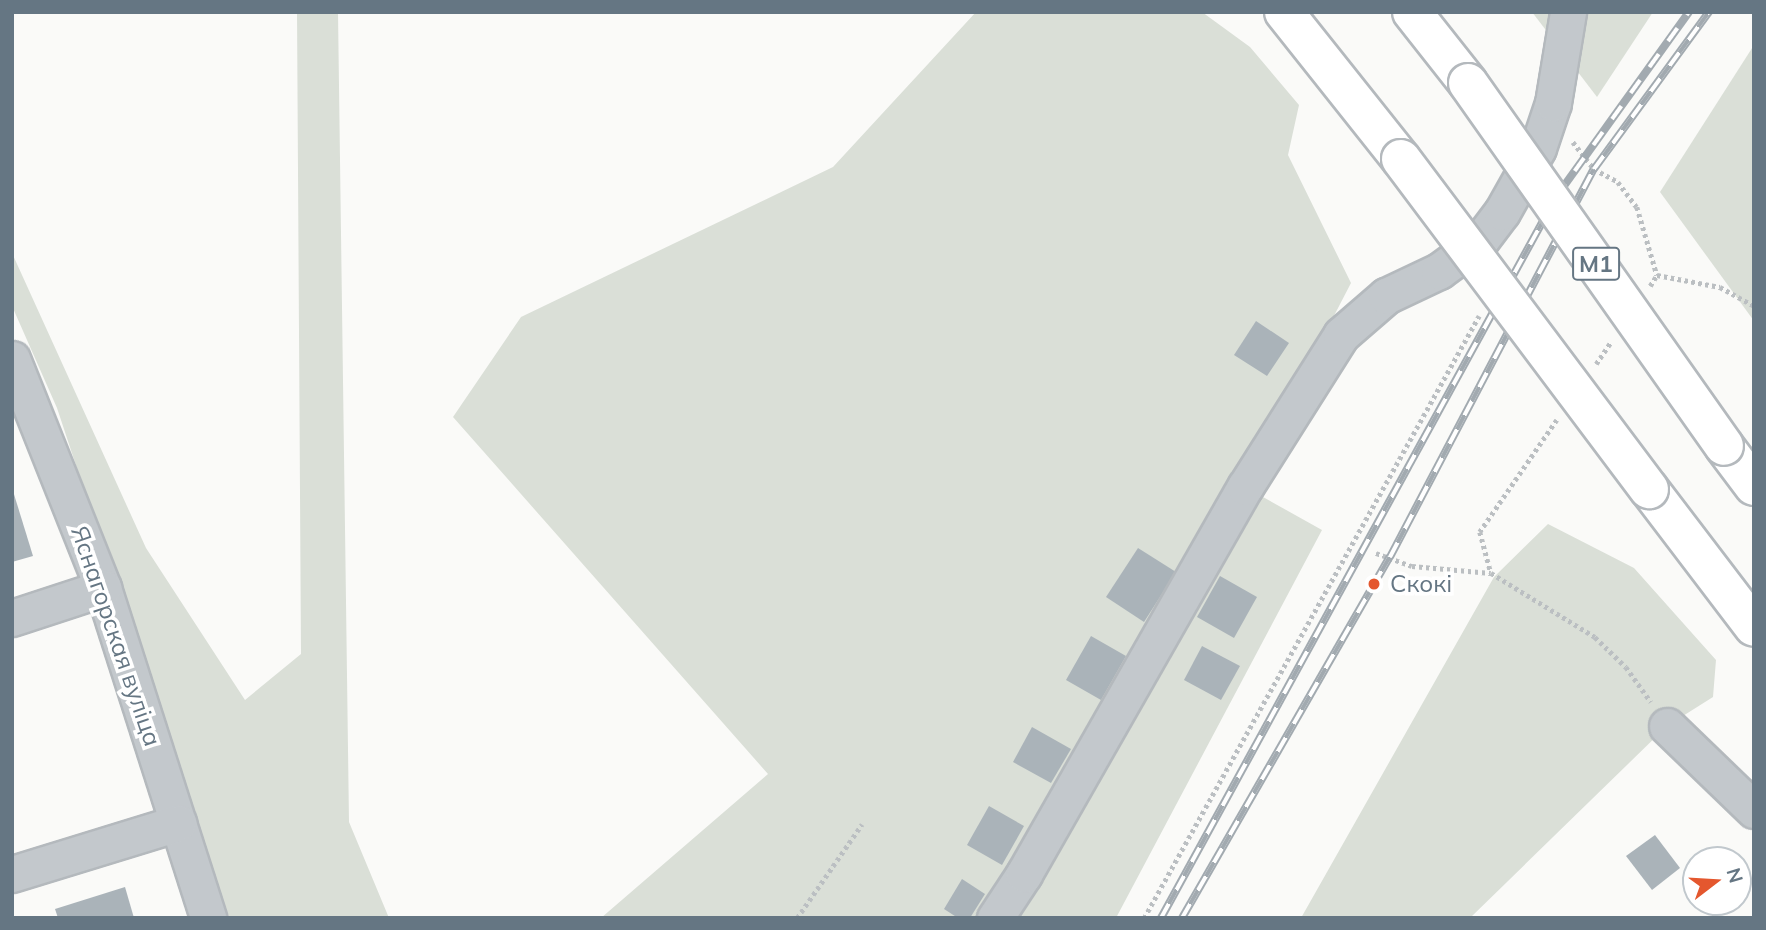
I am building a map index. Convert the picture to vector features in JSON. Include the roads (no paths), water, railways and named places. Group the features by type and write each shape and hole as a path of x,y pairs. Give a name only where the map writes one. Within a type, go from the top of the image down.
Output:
{"highway":[{"path":"1284,12 1401,159 1754,626"},
{"name":"М1","path":"1412,12 1468,83 1754,486"}],"street":[{"path":"995,918 1024,874 1245,487 1341,335 1386,296 1439,271 1480,241 1538,149 1553,103 1569,12"},
{"name":"Яснагорская вуліца","path":"12,359 103,589 208,918"},
{"path":"12,618 103,589"},
{"path":"1667,726 1754,810"},
{"path":"12,874 178,822"}],"railway":[{"path":"1161,918 1556,197 1689,12"},
{"path":"1182,918 1390,557 1594,169 1709,12"}],"place":[{"name":"Скокі","path":"1374,584"}]}
